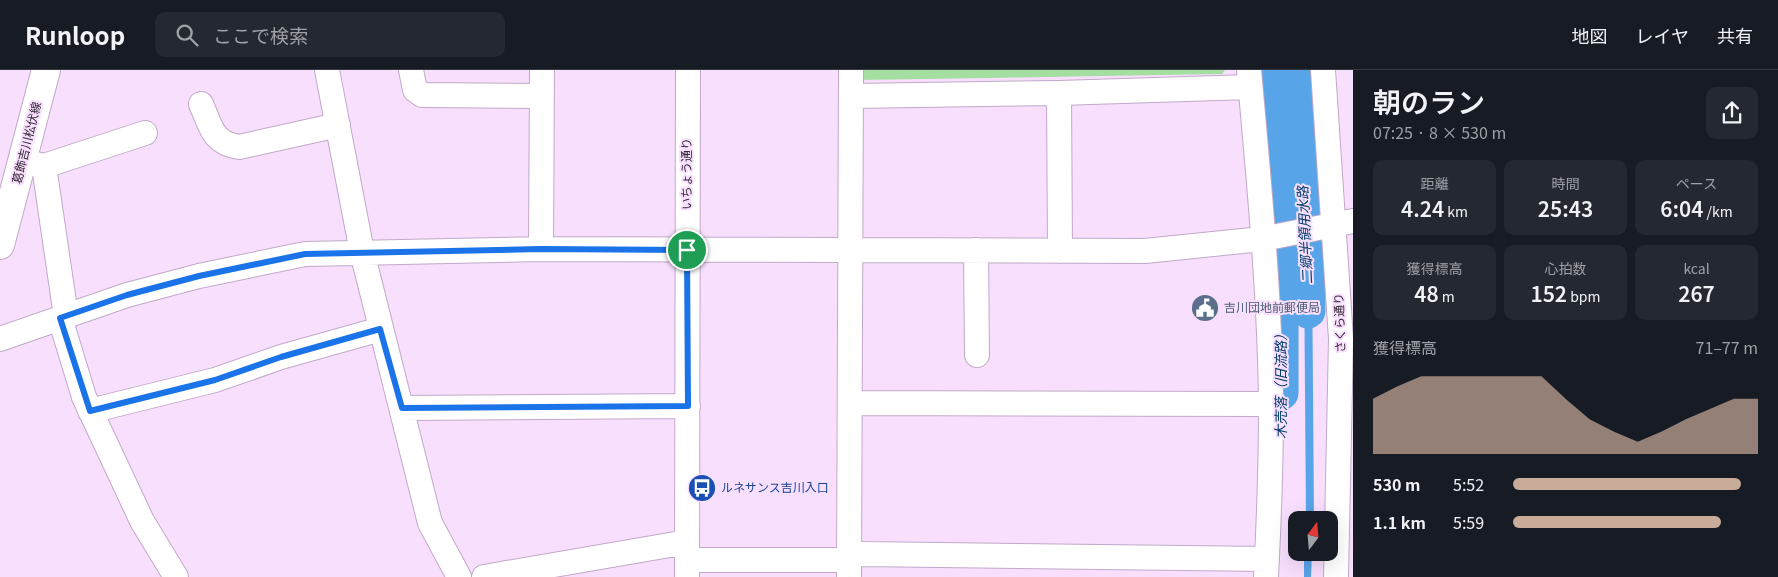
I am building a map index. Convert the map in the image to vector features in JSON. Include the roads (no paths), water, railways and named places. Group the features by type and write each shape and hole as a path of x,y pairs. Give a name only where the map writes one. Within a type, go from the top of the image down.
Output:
{"main road":[{"name":"葛飾吉川松伏線","path":"0,245 33,163 46,70"}],"street":[{"path":"327,70 362,252 430,523 459,577"},
{"path":"411,70 415,90 422,95 542,96"},
{"path":"541,249 542,70"},
{"name":"いちょう通り","path":"687,559 688,70"},
{"path":"849,567 851,70"},
{"name":"さくら通り","path":"1322,70 1335,224 1342,339 1336,577"},
{"path":"849,567 861,554 1118,567 1267,568 1271,404 1266,238 1250,78 1059,93 851,96"},
{"path":"1059,93 1060,251"},
{"path":"201,104 216,137 224,145 239,147 338,125"},
{"path":"145,133 33,163 63,317 90,411 142,521 176,577"},
{"path":"0,339 127,295 262,262 305,254 541,249 1154,250 1266,238 1335,224"},
{"path":"976,250 977,355"},
{"path":"90,411 215,380 281,357 380,329"},
{"path":"850,403 1271,404"},
{"path":"402,408 688,406"},
{"path":"494,576 687,559 839,560 849,567"}],"water":[{"path":"1290,70 1297,70 1307,205 1300,207"},
{"path":"1304,262 1312,262 1314,511 1306,511"},
{"path":"1304,561 1312,561 1311,577 1304,577"}],"waterway":[{"name":"木売落（旧流路）","path":"1266,70 1281,259 1281,393"},
{"name":"二郷半領用水路","path":"1294,70 1308,249 1308,311"}],"place":[{"name":"吉川団地前郵便局","path":"1205,308"},
{"name":"ルネサンス吉川入口","path":"702,488"}]}
